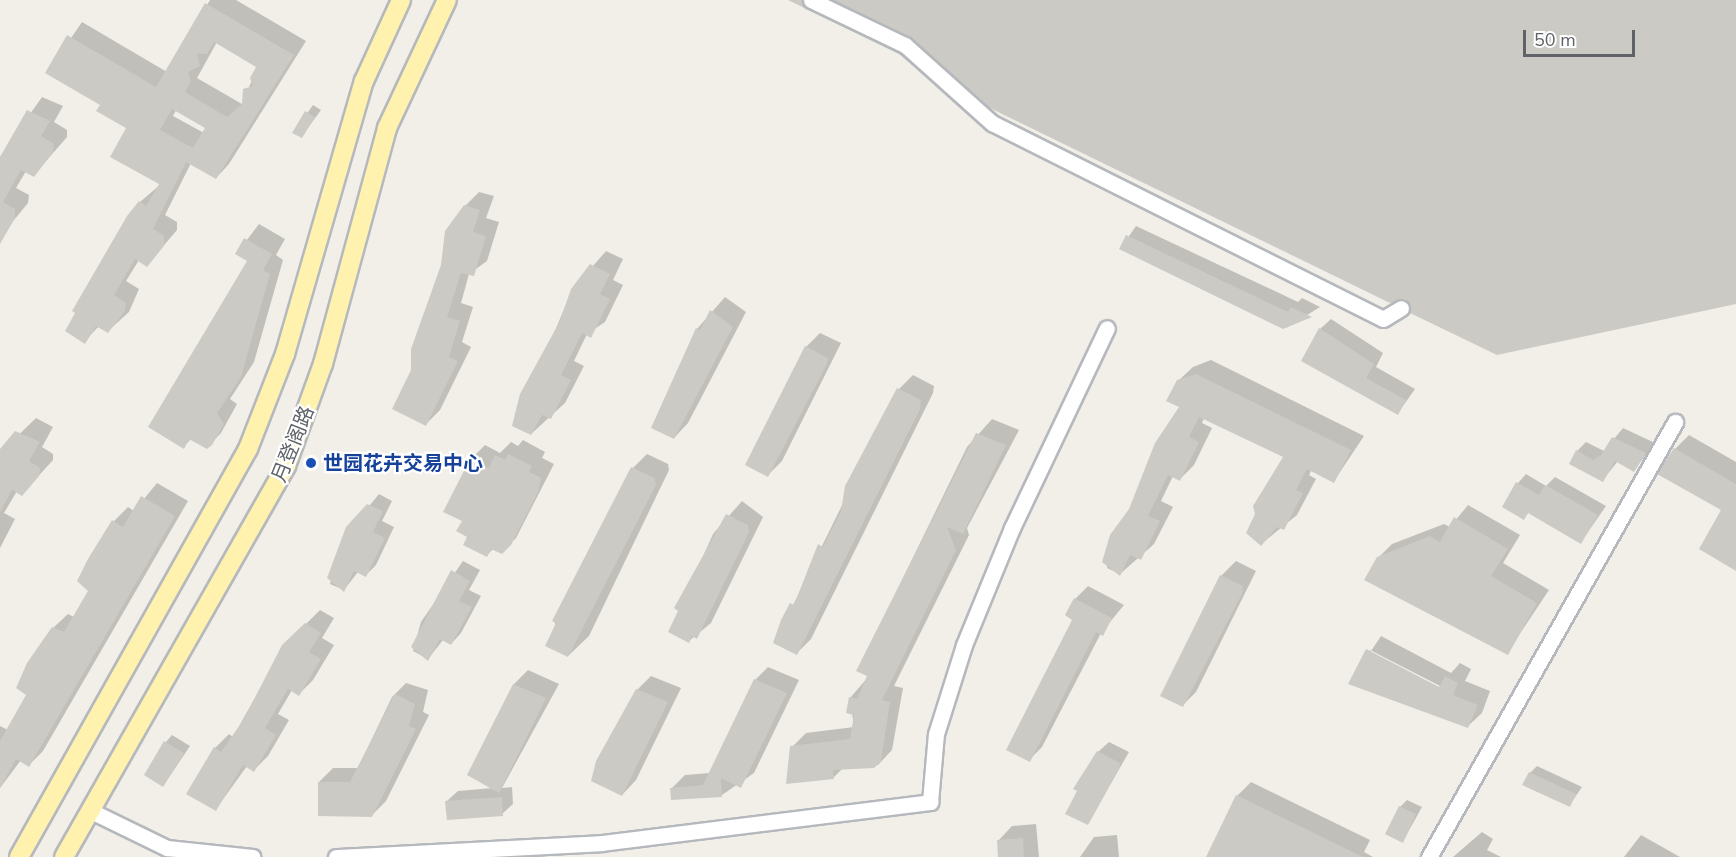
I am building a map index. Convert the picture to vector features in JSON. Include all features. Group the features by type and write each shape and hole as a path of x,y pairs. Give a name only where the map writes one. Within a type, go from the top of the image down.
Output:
{"main road":[{"name":"月登阁路","path":"19,857 248,449 285,354 364,81 401,0"},
{"name":"月登阁路","path":"64,857 286,466 323,364 387,128 447,0"}],"street":[{"path":"811,0 905,45 992,123 1383,318 1401,308"},
{"path":"336,857 603,850 930,802 936,734 964,645 1012,528 1107,328"},
{"path":"1430,857 1675,422"},
{"path":"91,811 167,848 253,857"}],"building":[{"path":"788,0 801,0 807,9 900,53 924,75 899,54"},
{"path":"834,0 1736,0 1736,304 1497,355 1410,313 1405,299 1390,303 988,107 911,38"},
{"path":"205,3 294,55 216,179 186,162 153,229 164,236 164,246 147,267 135,259 114,295 126,303 125,311 108,333 96,326 85,344 65,331 75,313 72,311 127,216 139,201 146,206 159,184 110,157 126,128 96,111 100,105 45,73 67,35 156,87","holes":["214,42 256,67 250,78 253,86 243,89 242,104 227,117 185,92 191,81 188,72 200,66 197,54 207,54","172,109 205,128 193,148 160,130"]},
{"path":"27,110 50,121 41,136 54,144 53,152 34,177 21,170 3,202 15,209 15,218 0,244 0,157"},
{"path":"305,111 315,117 302,138 292,133"},
{"path":"464,205 480,210 473,232 486,236 474,276 461,273 447,317 460,321 449,357 458,361 426,426 392,409 411,370 411,349 441,265 445,231"},
{"path":"1126,235 1288,312 1291,307 1312,317 1283,329 1119,249"},
{"path":"244,238 272,254 263,270 270,274 241,377 217,413 224,424 212,445 207,449 189,439 184,449 148,427 247,261 235,254"},
{"path":"590,264 610,274 600,294 610,299 591,338 582,333 561,375 571,380 551,419 542,415 531,435 512,426 520,394 560,321 571,289"},
{"path":"710,310 733,327 674,439 651,428 696,328 700,330"},
{"path":"1319,328 1374,364 1366,378 1406,400 1398,415 1301,361"},
{"path":"805,346 828,358 827,364 768,477 745,465"},
{"path":"1196,374 1351,450 1334,483 1307,469 1296,490 1303,493 1284,530 1277,527 1261,546 1246,533 1255,514 1253,506 1283,457 1199,417 1189,437 1199,442 1180,481 1168,475 1148,516 1160,521 1141,560 1130,555 1120,576 1102,562 1110,535 1129,509 1155,443 1179,407 1166,401 1177,380"},
{"path":"897,388 921,400 920,409 797,655 773,643 781,620 790,603 794,605 818,544 823,547 841,511 845,486"},
{"path":"15,431 40,442 29,461 40,468 39,476 22,496 12,490 0,512 0,449"},
{"path":"976,433 1006,445 963,534 947,527 956,550 882,700 890,702 881,761 874,768 833,770 834,779 786,784 790,746 850,739 854,715 846,713 849,697 857,699 867,676 856,671"},
{"path":"1612,437 1646,453 1634,472 1615,461 1603,482 1569,464 1576,450 1593,460 1601,455"},
{"path":"1674,448 1736,484 1736,571 1699,549 1721,510 1657,474"},
{"path":"508,454 532,466 529,472 541,478 538,492 511,545 502,554 491,549 487,557 463,545 467,537 456,531 462,521 443,512 470,459 489,468 495,455 505,460"},
{"path":"631,467 655,478 656,485 568,657 545,646 556,623 552,621"},
{"path":"1516,482 1539,495 1545,485 1598,515 1581,544 1528,513 1524,520 1502,507"},
{"path":"141,496 175,516 29,767 16,759 0,788 0,741 26,695 16,688 27,663 52,627 64,632 88,591 77,581 88,559 112,520 123,527"},
{"path":"367,504 383,511 373,532 385,538 366,577 354,571 344,592 327,578 346,527"},
{"path":"726,514 748,525 749,532 697,639 692,636 689,643 668,632 678,611 674,608"},
{"path":"1454,517 1508,549 1491,576 1537,603 1508,655 1364,580 1377,557 1430,536 1440,542"},
{"path":"451,570 470,581 459,601 472,607 451,645 440,639 428,661 411,647"},
{"path":"1220,575 1243,586 1242,594 1183,707 1160,696"},
{"path":"1074,598 1112,618 1103,636 1096,632 1030,762 1006,750 1072,620 1065,615"},
{"path":"305,623 321,633 309,652 321,659 299,696 288,689 265,728 276,735 254,772 243,765 216,811 186,794 214,747 221,752 244,719 282,645"},
{"path":"1366,649 1439,687 1445,676 1458,683 1453,695 1478,705 1468,728 1348,684"},
{"path":"754,679 787,693 741,788 721,778 722,797 671,800 670,788 703,785"},
{"path":"513,684 546,698 499,793 467,775"},
{"path":"636,689 668,702 622,796 591,781 596,761"},
{"path":"395,694 415,704 409,726 416,729 372,817 318,816 318,782 350,782"},
{"path":"164,741 184,753 163,787 144,775"},
{"path":"1097,751 1120,763 1119,769 1088,825 1065,814 1077,791 1073,789"},
{"path":"1529,772 1576,794 1570,807 1522,785"},
{"path":"1236,795 1363,857 1206,857"},
{"path":"502,797 503,816 447,820 445,801"},
{"path":"1399,806 1416,814 1403,843 1385,834"},
{"path":"1023,838 1024,857 998,857 997,840"}],"place":[{"name":"世园花卉交易中心","path":"311,463"}]}
